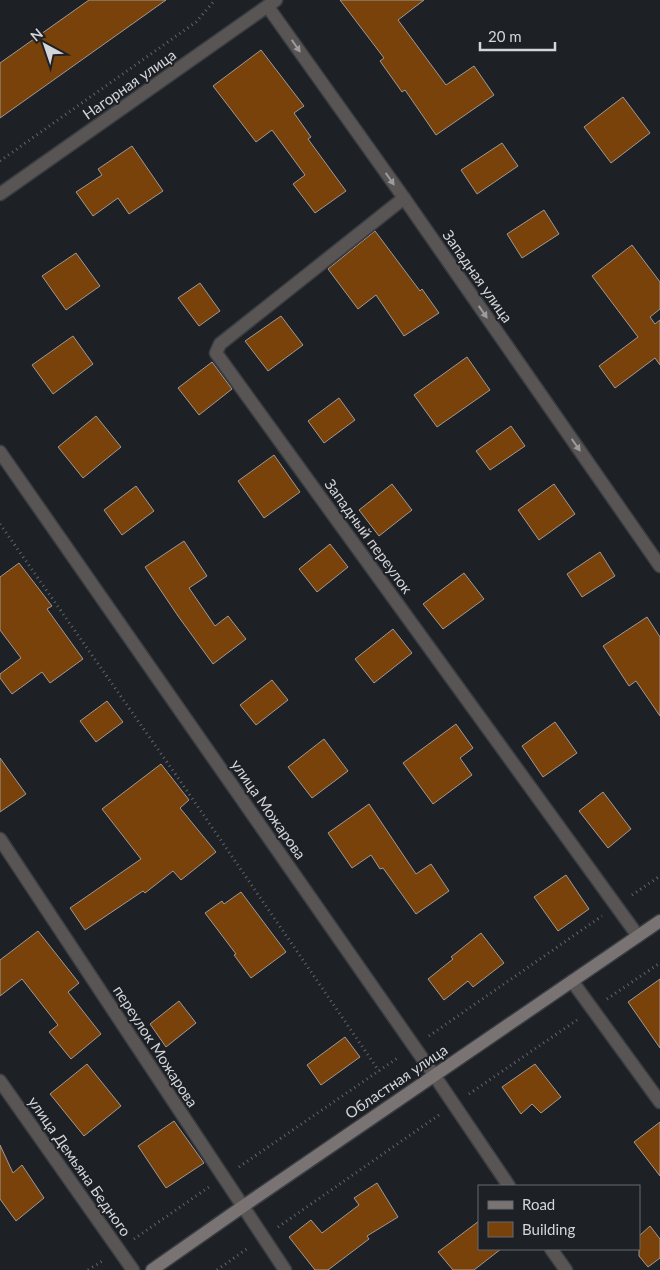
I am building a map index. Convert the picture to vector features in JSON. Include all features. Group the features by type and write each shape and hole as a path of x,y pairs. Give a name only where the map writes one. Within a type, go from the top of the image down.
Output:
{"main road":[{"name":"Областная улица","path":"152,1270 660,921"}],"street":[{"name":"Нагорная улица","path":"0,194 272,3"},
{"name":"Западная улица","path":"272,3 404,198 660,566"},
{"name":"Западный переулок","path":"404,198 220,344 216,353 638,936"},
{"name":"улица Можарова","path":"0,452 414,1046 508,1185"},
{"name":"переулок Можарова","path":"0,839 285,1270"},
{"path":"572,981 660,1102"},
{"name":"улица Демьяна Бедного","path":"0,1081 133,1270"},
{"path":"553,1250 566,1270"}],"path":[{"path":"0,161 196,22 214,0"},
{"path":"0,524 379,1071"},
{"path":"88,1270 660,876"}],"building":[{"path":"89,0 166,0 0,118 0,63"},
{"path":"340,0 424,0 398,20 446,85 474,66 494,95 436,135 405,90 402,92 380,61 384,58"},
{"path":"261,50 304,106 294,113 311,137 308,139 346,191 315,213 293,184 305,175 272,130 256,142 213,86"},
{"path":"623,97 650,133 611,163 584,127"},
{"path":"502,143 518,166 477,194 461,170"},
{"path":"132,146 163,191 129,214 118,198 93,216 76,192 102,175 98,169"},
{"path":"544,210 559,234 522,258 507,234"},
{"path":"375,231 439,313 404,336 376,295 358,309 328,269"},
{"path":"632,245 660,282 660,309 650,317 655,324 660,320 660,365 655,358 615,388 599,366 638,337 592,276"},
{"path":"76,253 100,286 66,310 42,276"},
{"path":"200,283 220,311 199,326 178,298"},
{"path":"281,316 303,345 268,371 245,341"},
{"path":"73,336 93,364 53,394 32,365"},
{"path":"467,357 490,390 437,427 414,395"},
{"path":"212,362 232,389 199,415 178,388"},
{"path":"339,398 355,420 324,443 308,421"},
{"path":"96,416 121,447 83,478 58,447"},
{"path":"511,426 525,446 490,470 476,451"},
{"path":"274,455 300,492 264,518 238,481"},
{"path":"392,484 412,510 379,536 359,510"},
{"path":"554,484 575,514 539,540 518,510"},
{"path":"136,486 154,511 122,535 104,510"},
{"path":"184,541 207,576 189,588 215,626 228,616 246,639 213,664 145,567"},
{"path":"330,544 348,567 317,592 299,569"},
{"path":"600,552 615,576 582,597 567,574"},
{"path":"19,563 52,606 47,609 83,659 50,683 42,672 12,694 0,678 0,674 21,658 0,630 0,577"},
{"path":"464,573 484,599 443,629 423,604"},
{"path":"647,617 660,637 660,716 636,681 629,686 603,646"},
{"path":"393,629 412,653 374,683 355,659"},
{"path":"272,680 288,700 256,725 240,705"},
{"path":"107,701 123,722 96,742 80,721"},
{"path":"555,722 577,753 543,777 522,746"},
{"path":"456,724 473,748 460,758 472,775 433,804 403,763"},
{"path":"324,739 348,771 312,798 288,767"},
{"path":"0,758 26,794 0,812"},
{"path":"161,764 189,800 180,808 216,852 181,880 173,871 145,893 143,891 85,930 70,908 141,859 102,809"},
{"path":"603,792 631,829 608,848 579,811"},
{"path":"369,804 416,874 431,864 449,891 416,914 383,868 380,869 371,855 352,868 328,833"},
{"path":"566,875 589,909 558,931 534,897"},
{"path":"241,892 286,952 251,978 234,955 236,954 205,913 222,901 224,904"},
{"path":"38,931 79,983 68,992 101,1034 71,1059 49,1032 58,1025 22,979 0,996 0,960"},
{"path":"481,933 504,963 473,987 468,981 444,1000 428,979 453,959 451,957"},
{"path":"660,979 660,1048 628,1002"},
{"path":"179,1001 196,1023 166,1047 150,1024"},
{"path":"345,1037 360,1057 321,1085 307,1065"},
{"path":"87,1064 121,1106 84,1136 50,1094"},
{"path":"535,1064 561,1097 541,1113 532,1104 521,1114 502,1087"},
{"path":"174,1121 204,1163 166,1188 138,1146"},
{"path":"660,1122 660,1176 634,1142"},
{"path":"0,1145 13,1173 22,1165 44,1198 16,1221 0,1199"},
{"path":"377,1183 398,1217 367,1236 369,1239 328,1270 315,1270 289,1237 311,1220 322,1233 359,1205 354,1198"},
{"path":"478,1222 478,1250 500,1250 474,1270 453,1270 438,1252"},
{"path":"650,1226 660,1239 660,1258 648,1267 639,1256 640,1235"}]}
